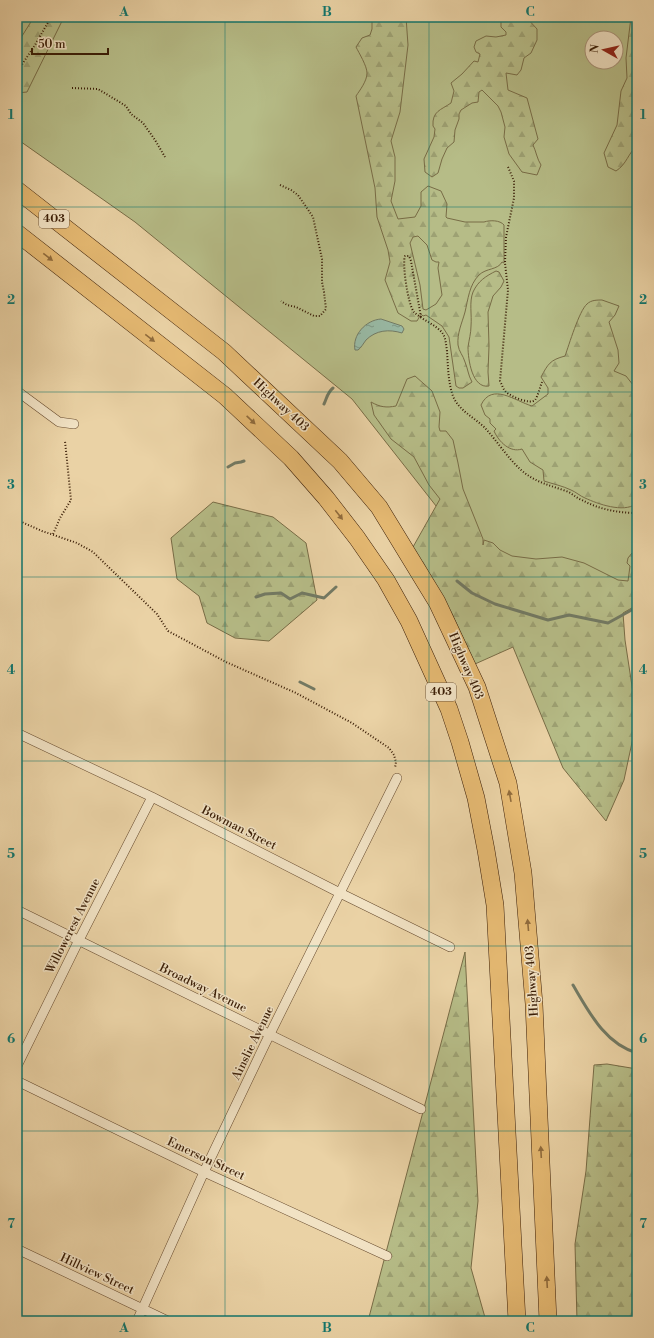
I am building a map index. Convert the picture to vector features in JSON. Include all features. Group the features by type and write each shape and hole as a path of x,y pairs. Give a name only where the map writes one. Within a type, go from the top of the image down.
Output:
{"highway":[{"name":"Highway 403","path":"17,190 224,352 334,456 379,507 438,602 477,687 505,776 524,873 534,1004 548,1321"},
{"name":"403","path":"17,233 225,396 291,458 326,498 357,538 386,580 415,634 448,709 460,742 476,798 495,905 517,1321"}],"street":[{"path":"17,391 59,422 74,424"},
{"name":"Bowman Street","path":"17,733 152,797 340,893 450,946"},
{"name":"Ainslie Avenue","path":"137,1321 204,1172 397,778"},
{"name":"Willowcrest Avenue","path":"17,1066 152,797"},
{"name":"Broadway Avenue","path":"17,910 421,1109"},
{"name":"Emerson Street","path":"17,1081 204,1172 387,1256"},
{"name":"Hillview Street","path":"17,1249 168,1321"}],"path":[{"path":"17,72 51,17"},
{"path":"72,88 98,89 126,106 131,114 143,123 165,157"},
{"path":"508,167 514,181 514,198 506,237 505,263 508,290 500,381 506,392 511,396 529,402 536,398 542,382"},
{"path":"280,185 298,196 313,218 322,259 322,282 326,309 320,316 314,316 296,307 281,302"},
{"path":"421,317 411,261 409,256 405,256 403,264 408,295 413,311 421,317 442,332 444,336 453,397 459,405 485,428 520,469 530,477 542,483 567,491 582,501 621,513 637,513"},
{"path":"53,535 60,518 71,500 65,441"},
{"path":"17,520 78,544 93,552 157,614 168,631 226,662 296,693 352,723 389,748 394,755 396,762 395,768"}],"green space":[{"path":"17,17 637,17 637,605 495,581 352,399 135,222 17,139"},
{"path":"34,17 64,17 27,92 17,93 17,44"},
{"path":"372,17 406,17 408,45 400,112 391,141 395,157 395,181 391,201 398,219 415,217 421,206 421,192 428,186 441,191 447,204 447,218 465,222 495,221 504,225 504,263 502,262 500,265 485,271 479,275 473,283 460,328 458,336 459,347 472,382 463,388 456,386 449,337 442,326 426,315 423,316 421,314 417,321 411,321 398,313 385,280 390,262 388,250 377,217 375,188 356,96 365,82 367,70 356,47 362,38 370,35 372,29","holes":["418,236 427,245 432,260 439,262 438,268 442,295 436,304 426,310 423,309 420,285 410,243 413,237"]},
{"path":"499,17 526,17 537,29 537,40 531,53 524,58 521,70 517,75 506,73 508,90 527,98 538,139 533,145 541,165 537,175 522,172 509,154 504,137 505,127 501,112 498,106 482,90 479,92 478,102 472,103 461,110 455,130 454,142 447,148 438,173 432,177 425,172 424,159 434,137 434,117 438,112 451,103 454,91 451,83 474,61 478,62 480,54 476,52 474,47 476,41 486,36 496,37 506,35 506,32 501,27 501,20"},
{"path":"631,17 637,17 637,146 631,152 623,165 616,171 608,167 604,153 617,125 621,91 627,78 626,58"},
{"path":"496,271 499,272 504,281 493,296 488,312 489,386 483,386 475,378 469,359 468,347 471,329 471,300 477,285"},
{"path":"596,300 602,300 619,306 615,315 609,322 618,350 619,363 614,371 626,376 637,390 637,502 631,507 624,508 610,507 597,503 568,489 544,481 543,470 530,462 522,449 518,450 509,448 502,443 494,431 496,429 490,423 490,419 485,415 481,405 486,398 497,394 511,397 532,406 548,394 548,388 541,377 543,373 553,361 565,356 578,321 587,304"},
{"path":"415,376 432,391 440,412 440,431 446,431 453,440 463,489 483,539 483,545 484,540 493,543 500,550 512,556 536,559 562,557 584,563 618,580 628,581 630,566 627,563 628,558 632,553 637,555 635,579 637,605 623,613 625,640 637,719 624,780 606,821 563,768 513,647 475,664 451,612 413,547 440,499 429,485 414,457 391,439 374,415 371,402 383,407 396,406 407,379"},
{"path":"213,502 273,517 306,543 317,600 269,641 235,638 207,623 199,596 177,579 171,538"},
{"path":"465,952 478,1201 471,1268 486,1321 368,1321"},
{"path":"607,1064 637,1069 637,1321 577,1321 575,1244 586,1171 594,1065"}],"water":[{"path":"381,319 402,326 404,329 402,333 392,331 378,332 366,340 358,350 355,350 356,339 361,329 370,322"}],"waterway":[{"path":"324,404 328,394 333,388"},
{"path":"228,467 235,463 244,461"},
{"path":"457,581 472,593 495,604 548,620 569,615 608,623 637,607"},
{"path":"256,597 265,594 281,593 290,599 302,593 324,598 336,587"},
{"path":"300,682 314,689"},
{"path":"573,985 585,1006 607,1035 626,1049 637,1053"}]}
